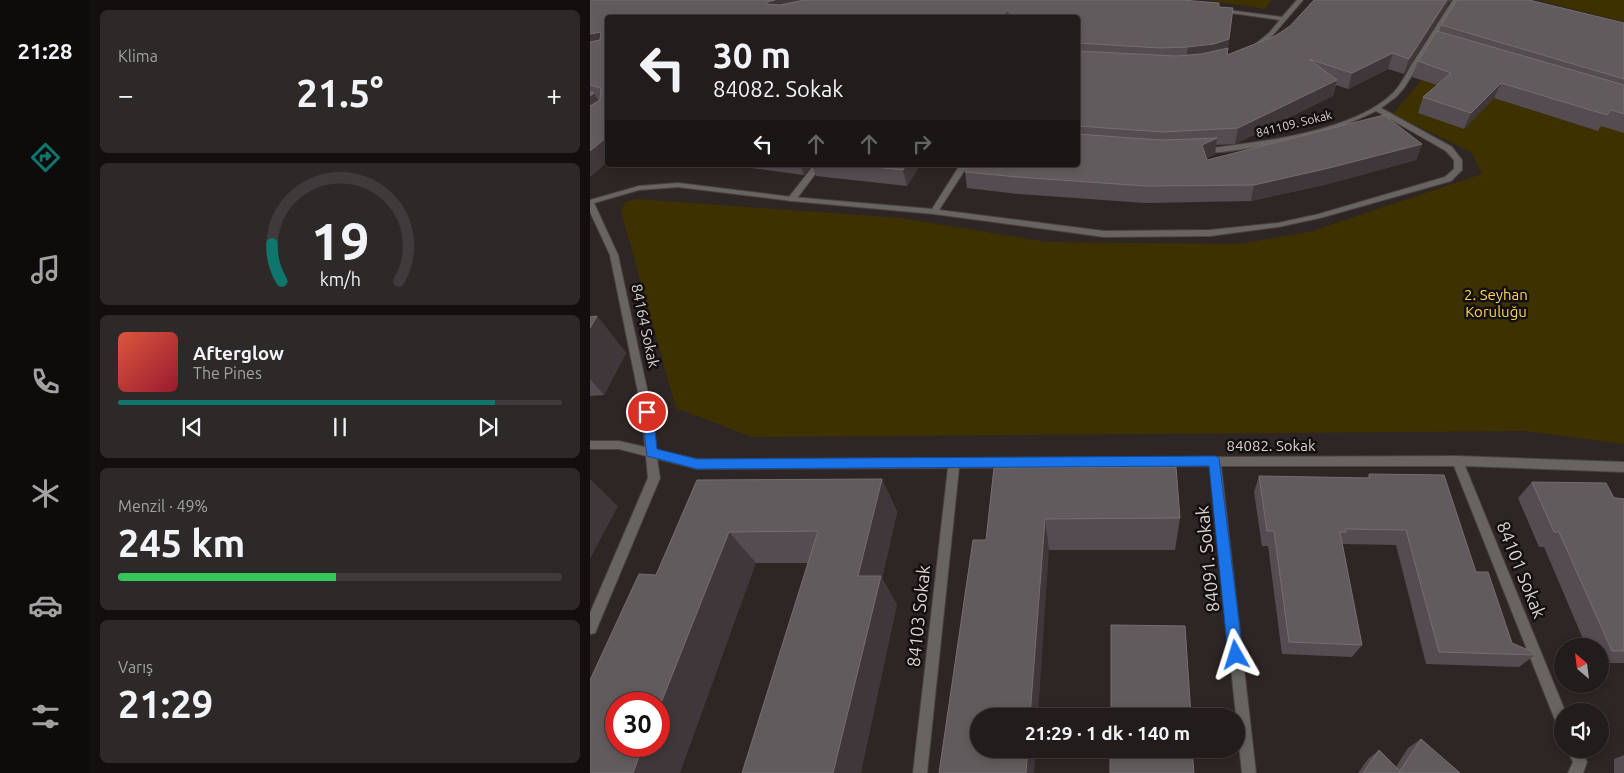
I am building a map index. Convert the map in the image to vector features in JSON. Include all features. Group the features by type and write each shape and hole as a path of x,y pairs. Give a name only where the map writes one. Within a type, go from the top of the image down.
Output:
{"street":[{"path":"1247,51 1260,45 1300,0"},
{"name":"841109. Sokak","path":"1196,152 1277,142 1318,132 1376,108 1396,95 1451,3"},
{"path":"1216,11 1284,19"},
{"path":"1429,42 1438,45"},
{"path":"590,202 639,188 678,185 792,199 934,212 1104,234 1210,233 1278,225 1320,216 1448,179 1458,170 1458,160 1449,149 1376,108"},
{"path":"792,199 816,167"},
{"path":"934,212 963,167"},
{"name":"84164 Sokak","path":"590,202 614,255 647,412 654,478 590,628"},
{"name":"84082. Sokak","path":"590,445 619,445 697,464 1457,461 1624,467"},
{"name":"84091. Sokak","path":"1215,461 1249,773"},
{"name":"84101 Sokak","path":"1457,461 1555,703"},
{"name":"84103 Sokak","path":"920,773 954,464"},
{"path":"1576,773 1580,762 1578,758"}],"green space":[{"path":"1208,0 1272,0 1265,9"},
{"path":"1538,0 1624,0 1624,22"},
{"name":"2. Seyhan Koruluğu","path":"1445,52 1624,101 1624,444 1525,431 752,437 676,408 621,211 625,202 637,199 901,218 1047,242 1239,244 1309,232 1482,174 1471,152 1393,114"}],"building":[{"path":"590,0 775,0 766,4 780,5 804,0 1182,0 1219,3 1219,7 1233,8 1229,39 1214,44 1160,48 1080,43 1080,15 1014,15 1007,10 1004,15 605,15 605,138 590,151 590,106 600,100 601,88 590,85 590,42 600,40 601,32 590,34"},
{"path":"1314,0 1447,0 1409,59 1393,53 1352,73 1309,59 1337,80 1238,128 1163,132 1080,126 1080,51 1176,56 1201,54 1228,48 1227,55 1275,36 1290,26"},
{"path":"1457,0 1529,0 1624,23 1624,79 1441,25"},
{"path":"1437,31 1624,85 1624,114 1611,110 1607,115 1501,83 1471,113 1423,97 1451,73 1418,61"},
{"path":"1384,115 1422,144 1254,185 1146,186 965,172 967,167 1080,167 1080,134 1163,140 1217,138 1202,145 1207,160"},
{"path":"875,167 905,167 903,170"},
{"path":"597,316 590,328 590,317"},
{"path":"1176,467 1180,518 1045,519 1031,708 970,708 970,758 1027,758 1026,773 939,773 973,540 986,540 994,468"},
{"path":"1369,474 1444,475 1476,572 1488,572 1512,643 1535,653 1535,655 1439,652 1406,530 1345,529 1346,532 1340,532 1362,645 1289,642 1274,531 1267,531 1259,476 1370,478"},
{"path":"882,479 858,576 881,576 833,773 742,773 818,531 729,532 665,692 605,692 605,757 639,757 633,773 590,773 590,680 639,574 656,575 697,480"},
{"path":"1532,482 1606,483 1614,498 1624,499 1624,651 1612,651 1609,638 1606,638 1559,532 1554,532"},
{"path":"1111,625 1185,626 1190,708 1111,708"},
{"path":"1421,739 1460,773 1363,773 1379,750 1400,771"},
{"path":"1110,758 1193,758 1194,773 1110,773"}],"route":[{"path":"647,412 652,452 697,464 1215,461 1236,655"}]}
